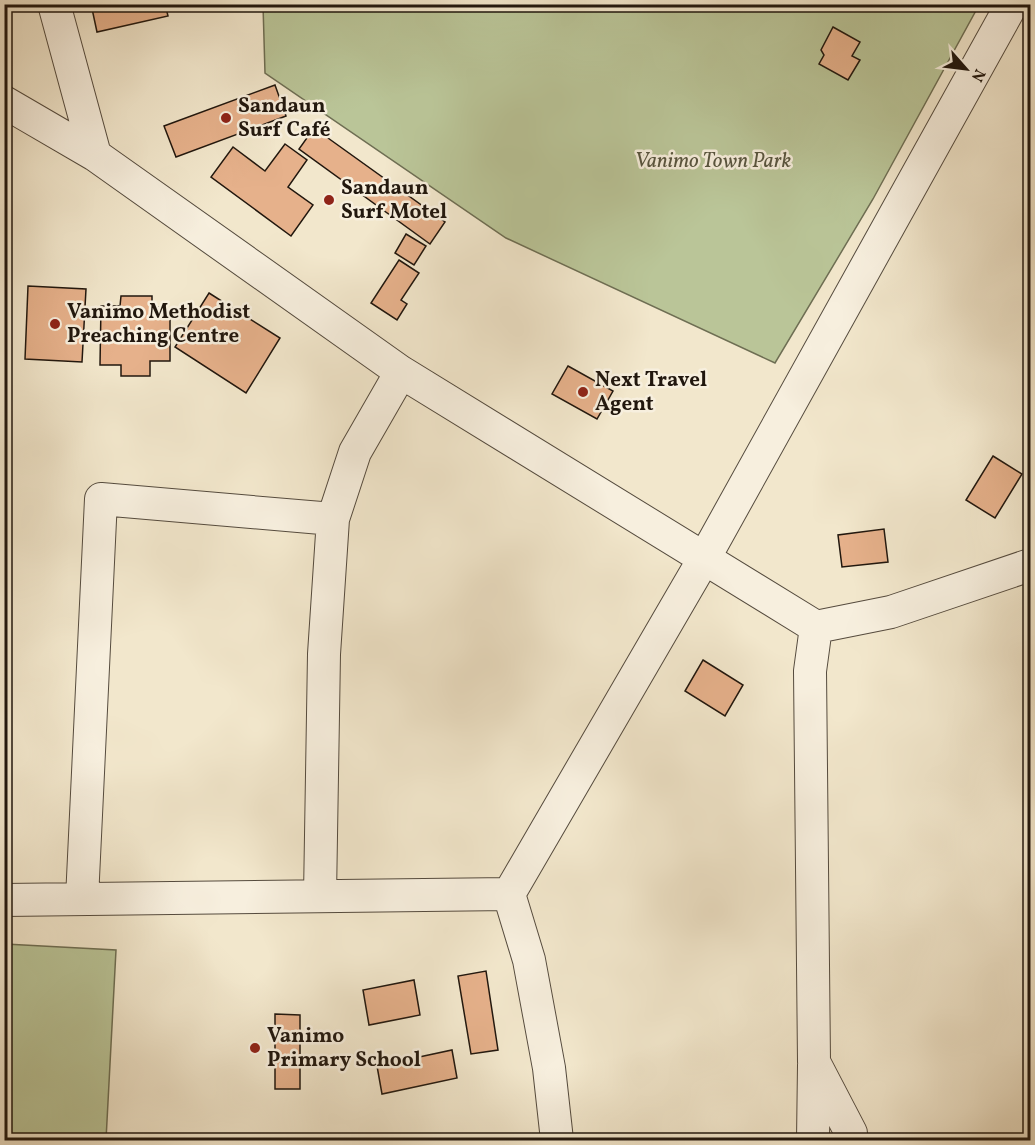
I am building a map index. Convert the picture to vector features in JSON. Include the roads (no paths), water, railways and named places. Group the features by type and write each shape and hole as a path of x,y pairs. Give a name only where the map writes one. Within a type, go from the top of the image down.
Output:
{"street":[{"path":"54,4 95,155"},
{"path":"557,1140 549,1068 529,960 509,894 705,557 1012,4"},
{"path":"4,102 95,155 401,372 816,627 891,612 1030,565"},
{"path":"320,896 324,654 333,519 355,452 401,372"},
{"path":"82,899 101,499 333,519"},
{"path":"813,1140 810,671 816,627"},
{"path":"4,900 509,894"},
{"path":"814,1062 851,1133 851,1140"}],"place":[{"name":"Sandaun Surf Café","path":"226,118"},
{"name":"Sandaun Surf Motel","path":"329,200"},
{"name":"Vanimo Methodist Preaching Centre","path":"55,324"},
{"name":"Next Travel Agent","path":"583,392"},
{"name":"Vanimo Primary School","path":"255,1048"}],"park label":[{"name":"Vanimo Town Park","path":"713,161"}]}
